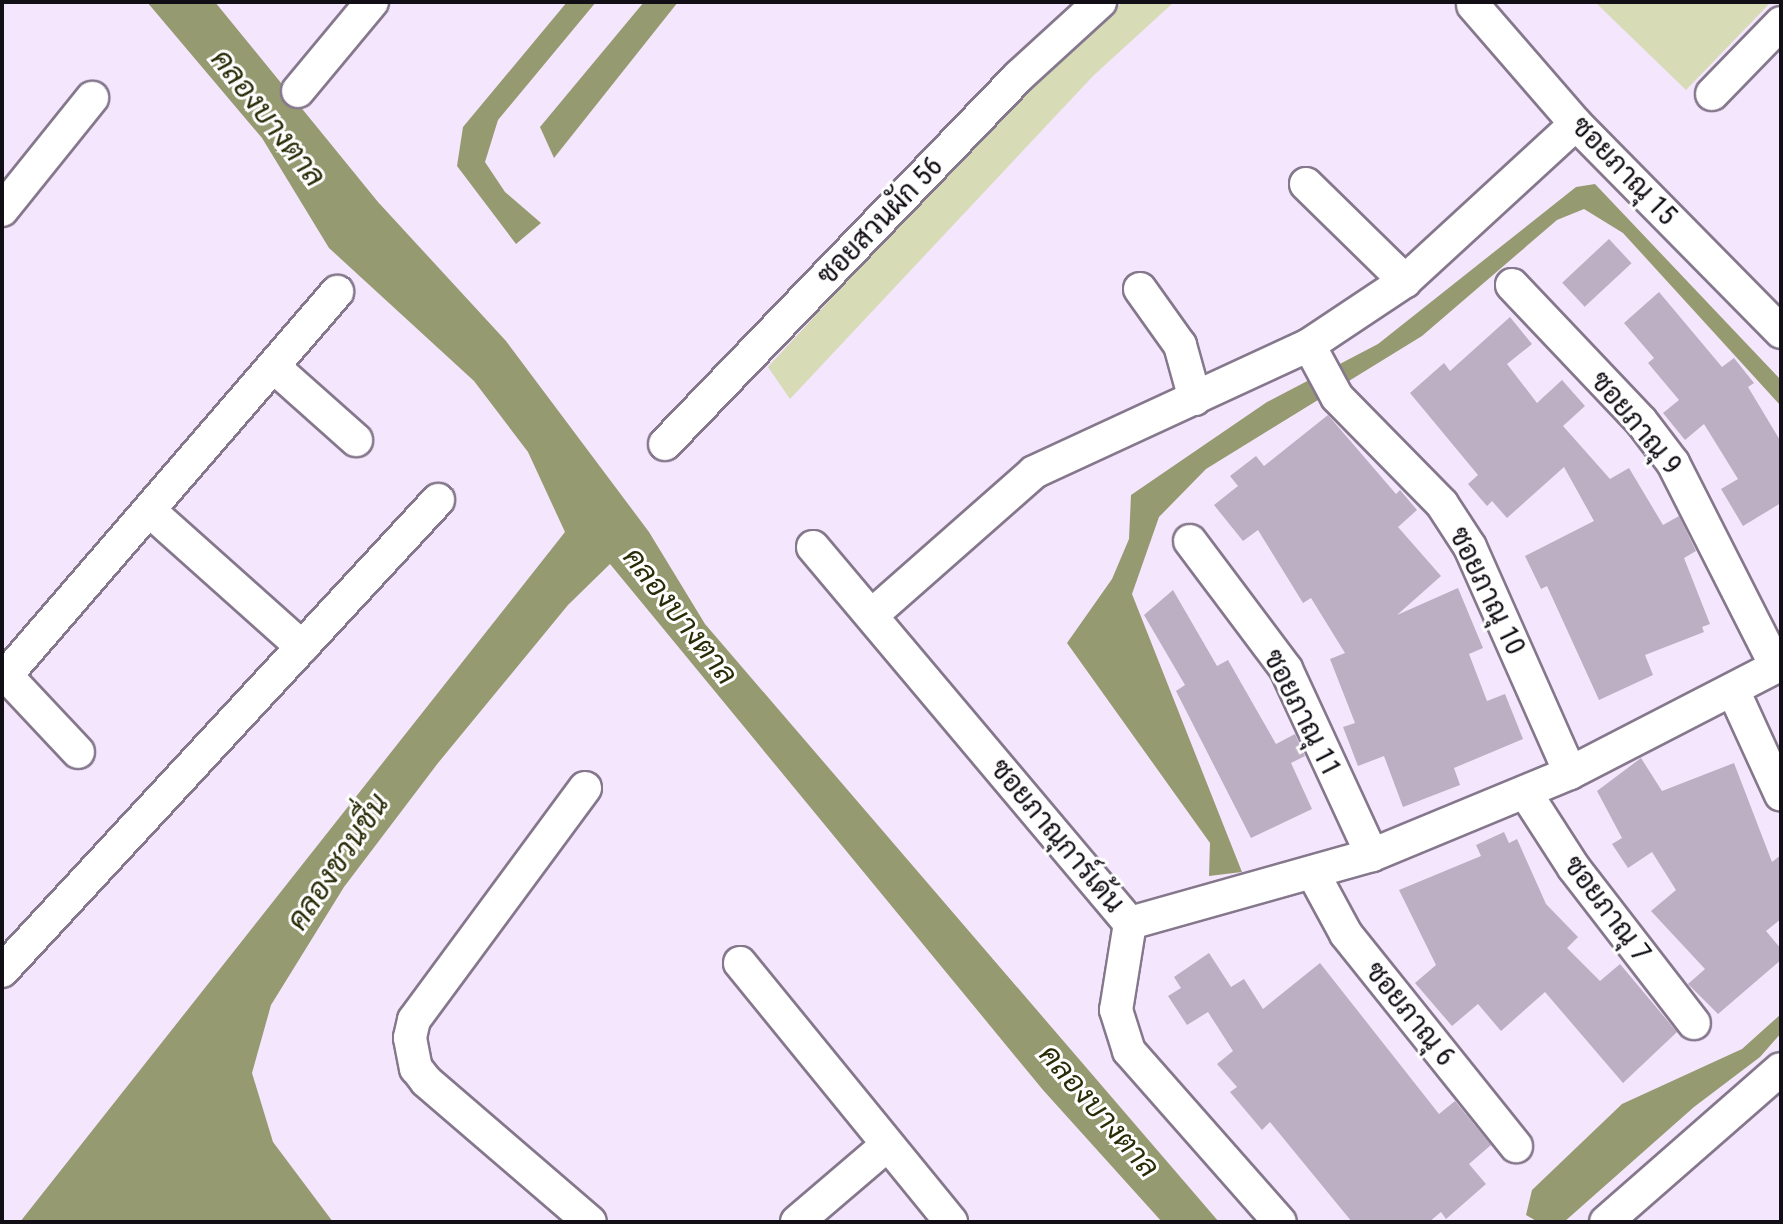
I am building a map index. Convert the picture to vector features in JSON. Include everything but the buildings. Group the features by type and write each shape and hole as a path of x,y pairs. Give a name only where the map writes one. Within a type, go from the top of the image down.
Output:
{"street":[{"path":"298,91 372,2"},
{"name":"ซอยสวนผัก 56","path":"665,444 1019,76 1100,2"},
{"name":"ซอยภาณุ 15","path":"1473,5 1576,124 1781,332"},
{"path":"1712,94 1781,23"},
{"path":"2,210 92,98"},
{"path":"872,615 1034,472 1195,399 1315,356 1405,281 1576,124"},
{"path":"1306,184 1405,281"},
{"name":"ซอยภาณุ 9","path":"1512,285 1641,421 1673,463 1779,665"},
{"path":"1140,289 1180,345 1195,399"},
{"path":"78,752 3,675 150,511 337,292"},
{"name":"ซอยภาณุ 10","path":"1315,356 1337,397 1442,504 1470,547 1570,773"},
{"path":"274,367 356,440"},
{"path":"2,971 438,500"},
{"path":"150,511 302,647"},
{"name":"ซอยภาณุ 11","path":"1190,541 1286,669 1372,855"},
{"name":"ซอยภาณุการ์เด้น","path":"813,547 1130,923 1116,1010 1129,1051 1280,1222"},
{"path":"1130,923 1314,875 1372,855 1570,773 1779,665"},
{"path":"1733,690 1781,795"},
{"path":"585,788 414,1020 410,1038 416,1068 426,1081 590,1222"},
{"name":"ซอยภาณุ 7","path":"1525,792 1574,868 1694,1023"},
{"name":"ซอยภาณุ 6","path":"1314,875 1346,934 1516,1146"},
{"path":"740,963 951,1222"},
{"path":"1623,1218 1781,1069"},
{"path":"797,1222 886,1146"}],"shaded area":[{"path":"1123,2 1174,2 1093,76 790,399 768,367 1032,80"},
{"path":"1595,2 1771,2 1686,90"}],"water":[{"path":"147,2 215,2 378,202 506,341 649,532 705,624 1219,1222 1162,1222 1043,1090 610,564 568,605 438,763 344,887 271,1005 252,1073 273,1142 333,1222 20,1222 565,532 528,452 474,381 329,248 262,138"},
{"path":"567,2 596,2 498,120 485,162 505,192 541,223 516,244 457,166 463,127"},
{"path":"644,2 678,2 554,158 540,127"},
{"path":"1595,184 1781,380 1781,406 1623,233 1584,209 1557,220 1422,336 1206,469 1159,517 1132,594 1242,872 1209,876 1210,843 1067,643 1112,579 1129,539 1131,495 1267,402 1378,344 1576,187"},
{"path":"1781,1014 1781,1033 1760,1057 1694,1107 1564,1222 1538,1222 1526,1215 1532,1190 1622,1104 1742,1049"}],"water label":[{"name":"คลองบางตาล","path":"268,118"},
{"name":"คลองบางตาล","path":"680,616"},
{"name":"คลองชวนชื่น","path":"338,862"},
{"name":"คลองบางตาล","path":"1099,1111"}]}
